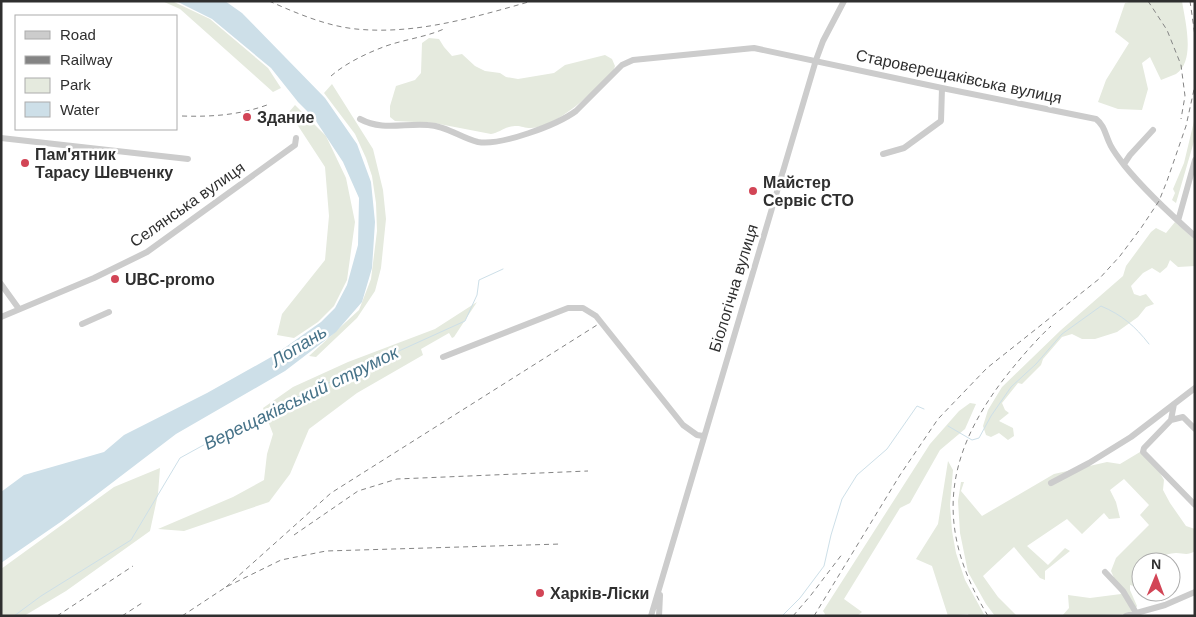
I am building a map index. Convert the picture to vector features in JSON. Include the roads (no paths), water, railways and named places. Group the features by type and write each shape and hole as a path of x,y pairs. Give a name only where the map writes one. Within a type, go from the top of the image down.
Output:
{"street":[{"name":"Біологічна вулиця","path":"651,616 816,60 823,41 844,1"},
{"name":"Староверещаківська вулиця","path":"360,119 381,126 438,126 477,141 498,142 567,118 576,112 622,65 633,60 754,48 1096,119 1100,122 1106,132 1109,143 1124,164"},
{"path":"883,154 904,148 942,121 942,88"},
{"path":"1153,130 1124,164 1139,182 1195,236"},
{"path":"1,138 188,159"},
{"name":"Селянська вулиця","path":"1,317 94,278 147,252 295,145 296,138"},
{"path":"1178,220 1195,160"},
{"path":"1,284 19,309"},
{"path":"443,356 568,308 583,308 596,316 683,424 696,435 703,436"},
{"path":"82,324 109,312"},
{"path":"1051,484 1131,437 1195,388"},
{"path":"1171,420 1174,404"},
{"path":"1195,428 1183,417 1171,420 1144,448 1143,452 1195,505"},
{"path":"1105,572 1123,591 1135,611 1140,615"},
{"name":"Біологічна вулиця","path":"659,587 659,616"},
{"path":"1126,616 1140,615 1195,592"}],"water":[{"name":"Лопань","path":"176,1 225,1 242,13 325,98 357,144 371,182 375,222 372,268 362,302 336,332 285,371 176,434 62,521 1,563 1,492 24,475 104,452 124,435 207,393 273,356 321,322 335,308 347,285 358,245 359,198 343,162 314,118 298,102 271,68 212,19"}],"waterway":[{"name":"Верещаківський струмок","path":"14,616 41,596 131,540 180,458 260,414 465,321 477,295 479,280 503,269"},
{"path":"948,426 972,440 979,438 991,416 1011,387 1036,364 1062,334 1101,306 1128,322 1149,344"},
{"path":"782,616 800,598 824,566 842,499 857,475 887,449 917,406 924,409"}],"railway":[{"path":"269,1 322,22 356,29 378,30 423,27 445,23 532,1"},
{"path":"1148,1 1167,30 1181,65 1185,96 1181,119"},
{"path":"1190,1 1195,36"},
{"path":"331,76 364,55 446,28"},
{"path":"814,616 900,475 938,419 987,368 1099,279 1120,256 1141,228 1159,201 1167,181 1186,126 1195,85"},
{"path":"182,116 225,115 267,105"},
{"path":"226,587 331,493 597,325"},
{"path":"988,616 971,584 960,554 954,524 954,495 958,467 968,438 983,409 1014,366 1051,326"},
{"path":"294,535 358,491 397,479 588,471"},
{"path":"182,616 226,587 281,560 326,551 561,544"},
{"path":"793,616 843,553"},
{"path":"57,616 133,566"},
{"path":"122,616 142,603"}],"place":[{"name":"Здание","path":"247,117"},
{"name":"Пам'ятник Тарасу Шевченку","path":"25,163"},
{"name":"Майстер Сервіс СТО","path":"753,191"},
{"name":"UBC-promo","path":"115,279"},
{"name":"Харків-Ліски","path":"540,593"}]}
